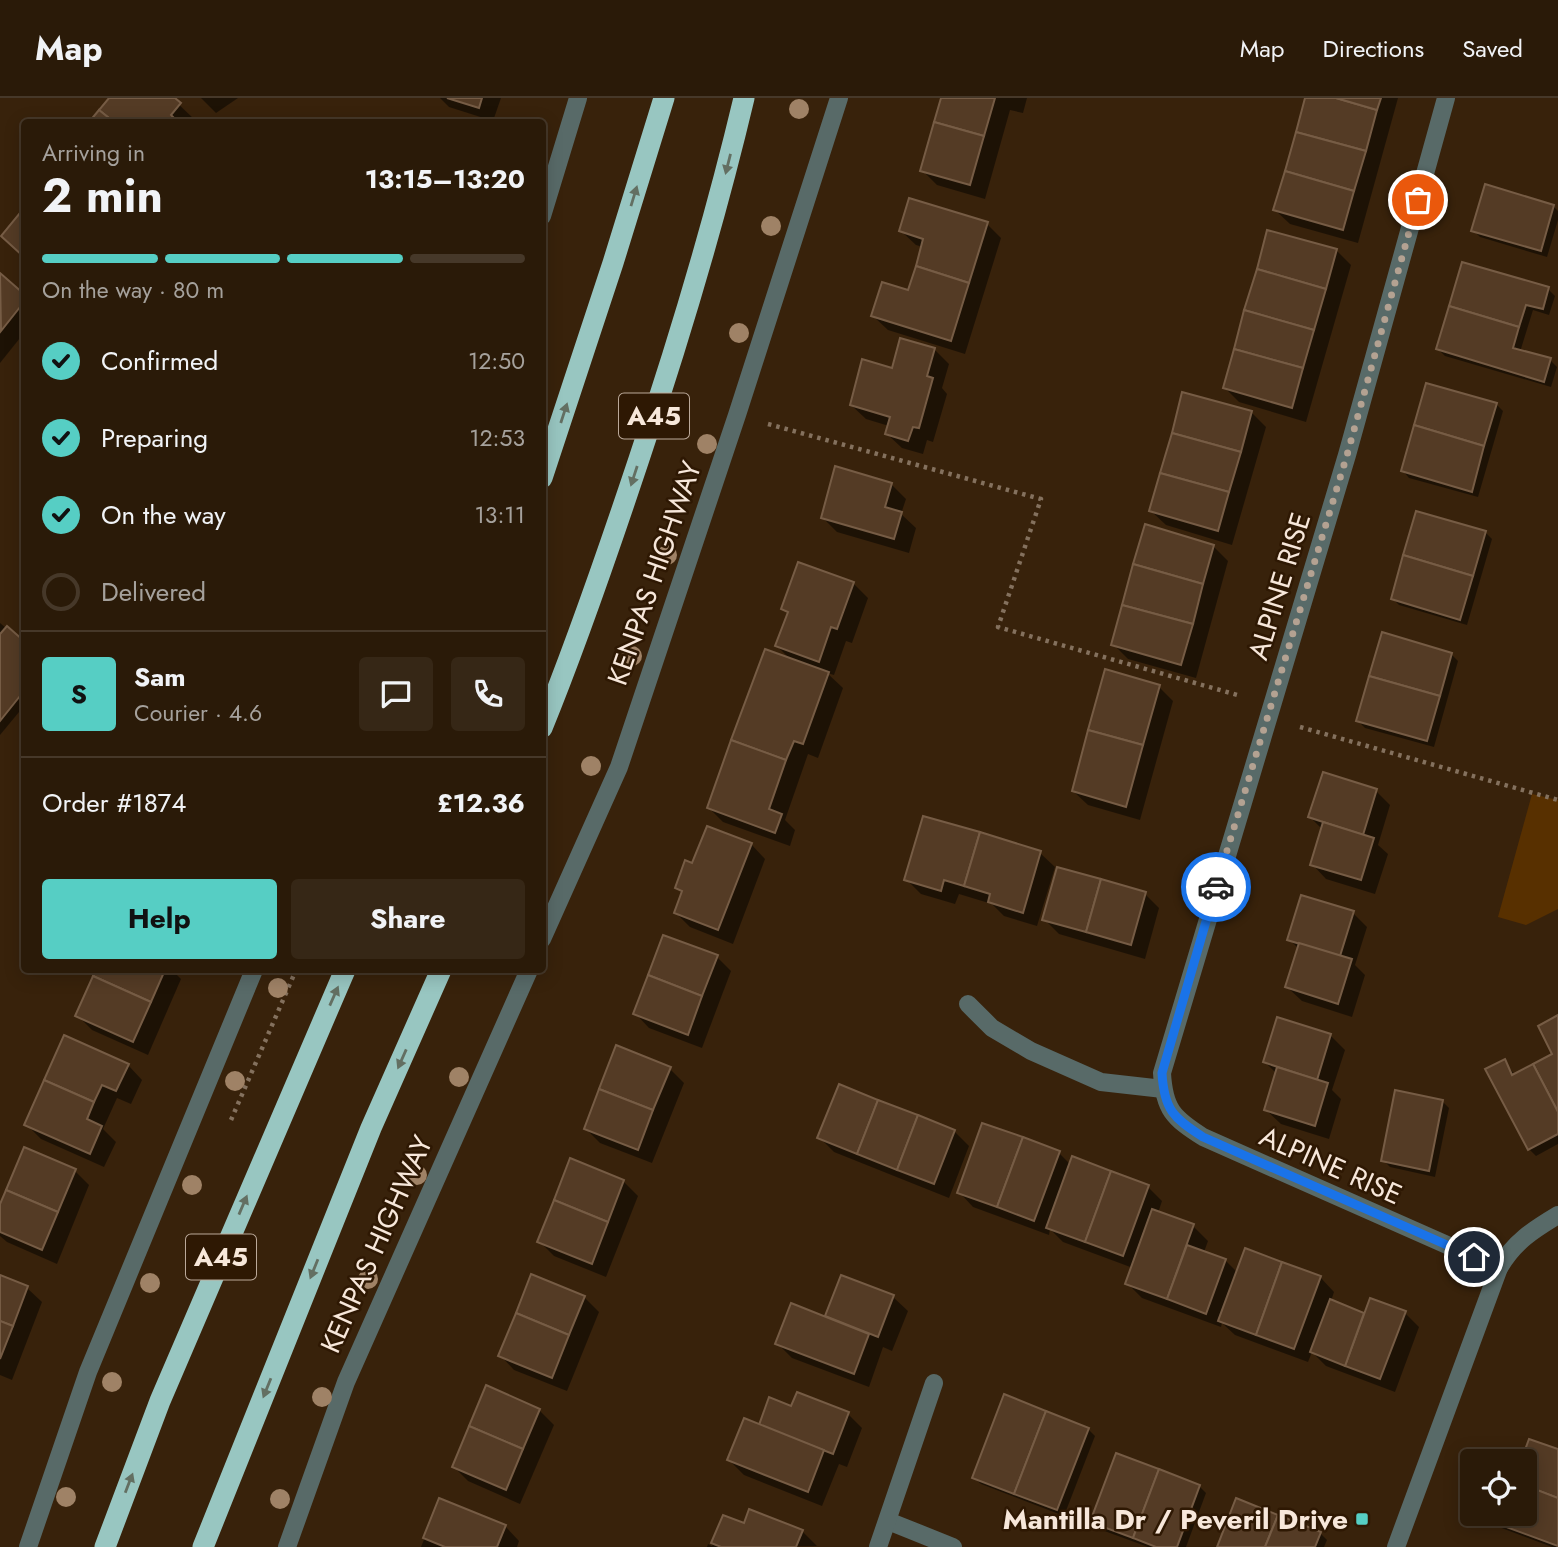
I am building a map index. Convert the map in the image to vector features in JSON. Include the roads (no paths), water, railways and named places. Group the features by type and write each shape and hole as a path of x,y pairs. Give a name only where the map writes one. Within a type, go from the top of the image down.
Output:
{"highway":[{"path":"546,466 664,98"},
{"name":"KENPAS HIGHWAY","path":"546,718 610,547 685,322 744,98"},
{"name":"A45","path":"105,1547 160,1401 344,973"},
{"name":"KENPAS HIGHWAY","path":"204,1543 371,1128 440,973"}],"street":[{"path":"546,203 578,98"},
{"name":"KENPAS HIGHWAY","path":"546,930 619,767 737,415 839,98"},
{"name":"ALPINE RISE","path":"1446,98 1347,455 1162,1073 1163,1089 1179,1122 1203,1137 1499,1268"},
{"path":"28,1547 88,1372 253,973"},
{"name":"KENPAS HIGHWAY","path":"287,1547 346,1382 528,973"},
{"path":"968,1003 992,1028 1031,1051 1101,1082 1163,1089"},
{"path":"1396,1547 1499,1268 1514,1245 1524,1236 1558,1216"},
{"path":"878,1547 934,1383"},
{"path":"888,1521 953,1547"}],"place":[{"name":"Mantilla Dr / Peveril Drive","path":"1362,1519"}]}
